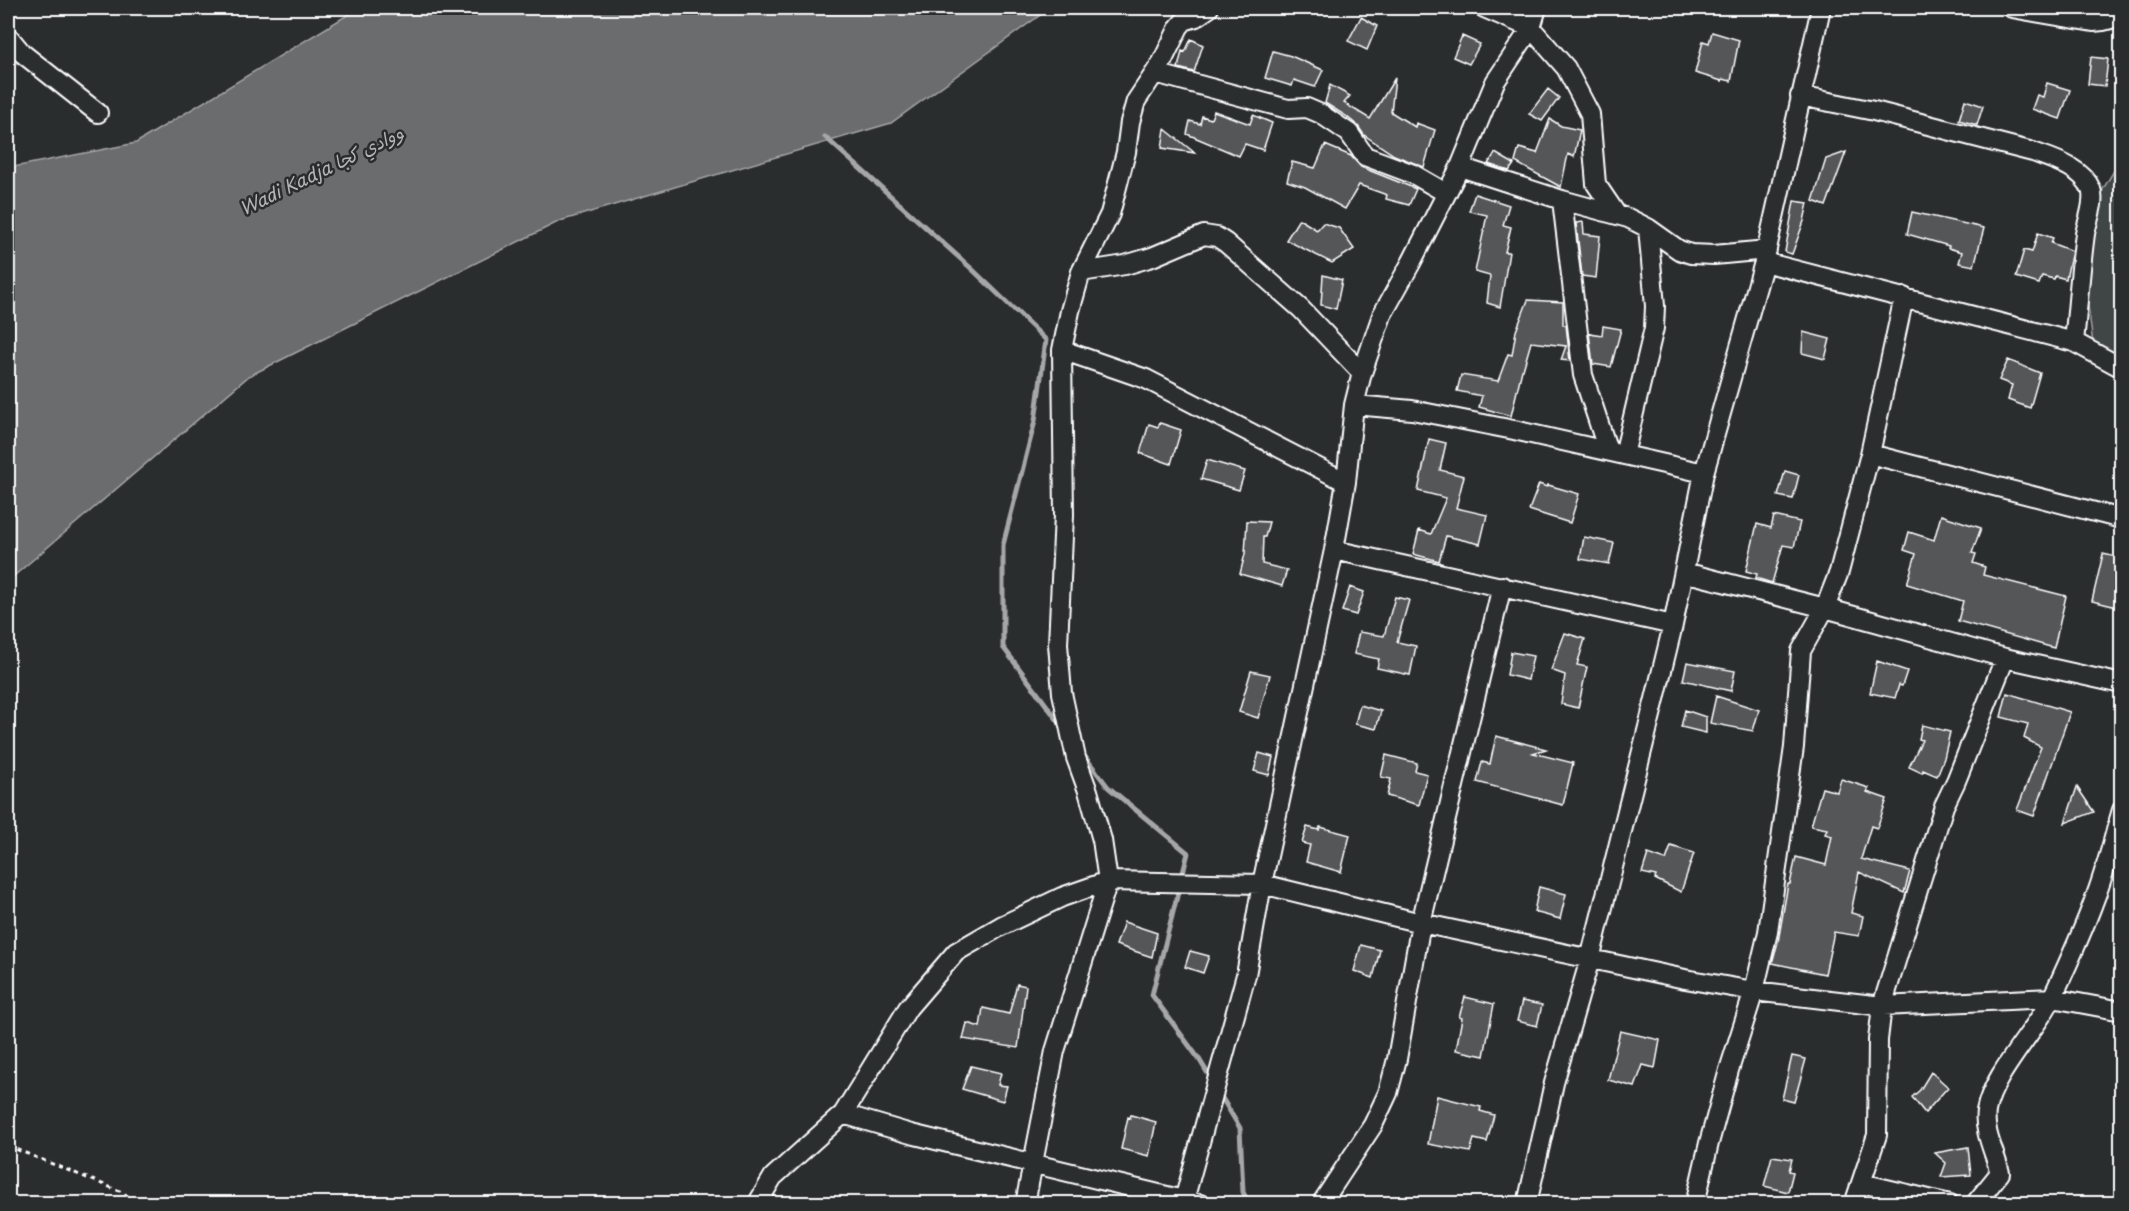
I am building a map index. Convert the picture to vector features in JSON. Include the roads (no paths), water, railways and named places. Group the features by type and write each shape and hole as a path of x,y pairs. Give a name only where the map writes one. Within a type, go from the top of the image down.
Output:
{"street":[{"path":"1024,1203 1055,1051 1108,881 1102,840 1076,758 1062,693 1058,644 1064,515 1062,350 1081,272 1110,214 1136,101 1155,73 1179,27 1184,21 1196,17 1209,8"},
{"path":"1484,8 1531,28 1566,68 1590,114 1596,184 1617,215"},
{"path":"843,1114 911,1134 1034,1162 1189,1202 1246,975 1262,884 1334,550 1346,482 1354,405 1362,373 1382,315 1460,167 1495,82 1531,28 1537,8"},
{"path":"1527,1203 1554,1083 1590,959 1673,625 1704,473 1766,256 1821,8"},
{"path":"2012,8 2093,22 2121,16"},
{"path":"8,36 22,53 98,113"},
{"path":"1155,73 1288,109 1307,108 1342,127 1365,156 1413,174 1446,193"},
{"path":"1800,96 1874,111 2033,152 2056,160 2078,172 2090,188 2092,199 2085,233 2074,342"},
{"path":"1460,167 1617,215 1648,228 1679,250 1690,254 1766,256 1904,297 2074,342 2121,368"},
{"path":"1562,200 1583,375 1616,453"},
{"path":"1616,453 1654,328 1648,228"},
{"path":"1081,272 1125,265 1152,257 1204,235 1217,237 1301,309 1362,373"},
{"path":"1695,1203 1729,1070 1754,991 1768,932 1794,747 1801,651 1825,608 1839,572 1870,454 1904,297"},
{"path":"1062,350 1146,380 1346,482"},
{"path":"1354,405 1412,410 1514,430 1704,473"},
{"path":"1870,454 2121,519"},
{"path":"1334,550 1673,625"},
{"path":"1684,572 2005,658 2121,684"},
{"path":"1322,1203 1373,1125 1388,1093 1421,923 1502,586"},
{"path":"1854,1203 1877,1135 1878,1040 1882,1006 1944,806 1956,782 2005,658"},
{"path":"1975,1203 2000,1173 1995,1152 1986,1131 1986,1110 2005,1070 2052,998 2096,897 2121,810"},
{"path":"756,1203 773,1177 843,1114 908,1008 956,952 1001,926 1062,897 1108,881 1262,884 1421,923 1754,991 1882,1006 2052,998 2121,1011"},
{"path":"1861,1184 1950,1203"}],"water":[{"name":"Wadi Kadja ووادي كجا","path":"359,8 1050,8 891,123 560,221 249,376 8,581 8,168 136,143"}],"waterway":[{"path":"825,137 973,270 1046,340 1035,421 1003,545 1003,647 1062,726"},
{"path":"1082,753 1108,787 1188,853 1152,995 1213,1082"},
{"path":"1219,1093 1240,1128 1243,1192 1249,1204"}]}
